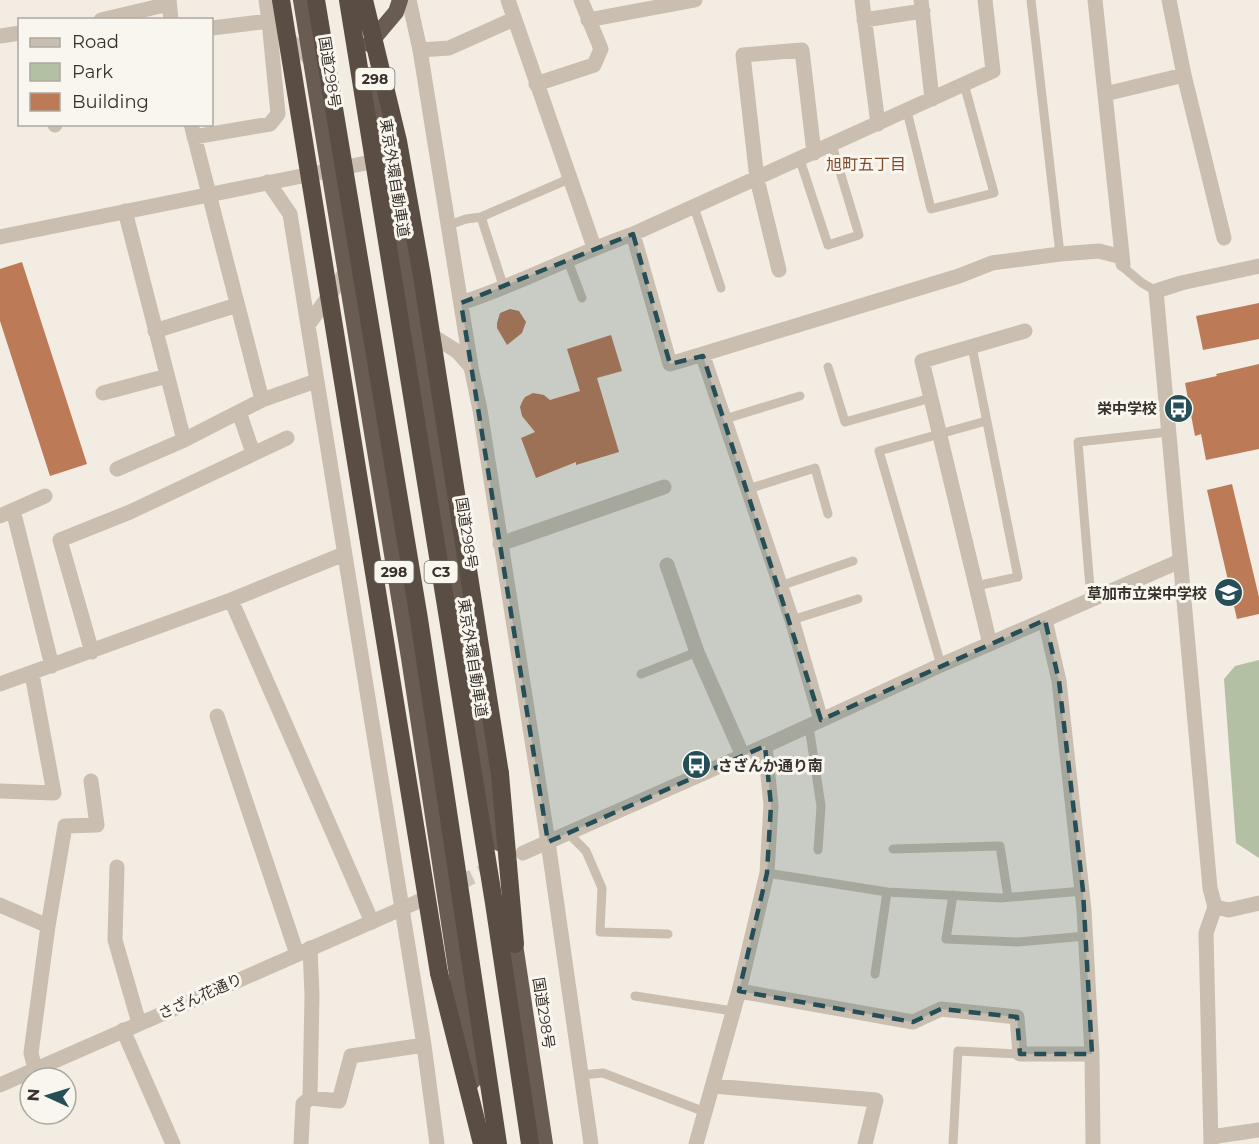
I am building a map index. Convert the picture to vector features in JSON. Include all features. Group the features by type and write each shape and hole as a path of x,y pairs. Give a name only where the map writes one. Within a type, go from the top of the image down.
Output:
{"highway":[{"path":"281,0 439,973 482,1144"},
{"name":"国道298号","path":"301,0 344,275 409,658 482,1144"},
{"name":"C3","path":"316,0 419,619 498,1144"},
{"name":"東京外環自動車道","path":"348,0 494,903 530,1144"},
{"path":"363,0 398,141 420,265 500,774 515,944"},
{"name":"国道298号","path":"363,0 545,1144"},
{"path":"369,44 396,12 400,0"}],"street":[{"path":"262,400 193,131 270,124 278,114 266,0"},
{"path":"409,0 420,50 471,367 480,410 548,842 591,1144"},
{"path":"508,0 594,248"},
{"path":"536,84 594,65 601,49 581,0"},
{"path":"588,20 695,0"},
{"path":"862,0 878,124"},
{"path":"461,303 504,288 594,248 633,234 993,71 985,0"},
{"path":"1095,0 1123,262"},
{"path":"1169,0 1184,75 1224,238"},
{"path":"864,20 922,5 933,99"},
{"path":"112,18 170,8"},
{"path":"420,50 449,48 514,19"},
{"path":"213,28 270,21"},
{"path":"270,21 309,58"},
{"path":"0,36 18,33"},
{"path":"779,270 757,179 743,56 802,50 807,156"},
{"path":"1105,94 1184,75"},
{"path":"0,237 389,158"},
{"path":"268,182 290,214 315,381 424,1045 437,1144"},
{"path":"125,211 184,440"},
{"path":"633,234 670,364 703,356 959,276 992,263 1099,251 1123,262"},
{"path":"1259,266 1180,283 1155,291 1210,888 1215,907 1206,933 1211,1141 1259,1130"},
{"path":"308,325 344,275"},
{"path":"155,331 237,305"},
{"path":"415,325 458,352 471,367"},
{"path":"990,644 922,361 1025,331"},
{"path":"703,356 792,620 815,723"},
{"path":"103,393 167,376"},
{"path":"117,469 184,440 262,400 315,381"},
{"path":"239,412 253,453"},
{"path":"92,652 60,540 129,512 287,438"},
{"path":"500,544 664,487"},
{"path":"45,496 4,512 52,666"},
{"path":"0,684 231,600 344,554"},
{"path":"523,854 941,665 1180,561"},
{"path":"667,565 698,651 743,756"},
{"path":"231,600 372,922"},
{"path":"1045,620 1059,681 1083,891 1092,1054 1093,1144"},
{"path":"0,791 54,793 32,674"},
{"path":"217,716 304,951 312,995 310,1098"},
{"path":"696,1144 739,991 767,873 771,805 765,746"},
{"path":"34,1066 31,1053 48,926 65,826 97,825 91,781"},
{"path":"117,867 115,940 139,1023"},
{"name":"さざん花通り","path":"42,1066 417,902"},
{"path":"1215,907 1228,910 1259,903"},
{"path":"0,905 48,926"},
{"path":"739,991 913,1022 940,1009 1017,1017 1020,1054 1092,1054"},
{"path":"123,1030 173,1144"},
{"path":"301,1144 303,1104 310,1098 339,1101 351,1056 424,1045"},
{"name":"さざん花通り","path":"0,1085 18,1077"},
{"path":"713,1086 876,1100 865,1144"}],"lane":[{"path":"695,0 700,0"},
{"path":"1031,0 1059,254"},
{"path":"907,111 931,209 994,193 964,84"},
{"path":"807,156 828,245 859,235 831,145"},
{"path":"449,225 481,217 571,178"},
{"path":"694,207 721,288"},
{"path":"481,217 504,288"},
{"path":"568,261 582,298"},
{"path":"1123,262 1142,283 1155,291"},
{"path":"972,347 1018,577 976,586"},
{"path":"828,367 846,422 931,398"},
{"path":"725,419 800,396"},
{"path":"941,665 879,451 986,421"},
{"path":"1091,600 1078,442 1168,432"},
{"path":"748,489 815,468 828,514"},
{"path":"780,586 853,561"},
{"path":"792,620 858,599"},
{"path":"641,674 698,651"},
{"path":"815,723 821,806 818,850"},
{"path":"568,833 586,851 602,888 600,932 668,934"},
{"path":"893,849 999,846 1008,897"},
{"path":"767,873 887,892 1008,897 1083,891"},
{"path":"874,974 887,892"},
{"path":"953,895 946,939 1018,942 1086,936"},
{"path":"635,996 733,1011"},
{"path":"953,1144 958,1052 1020,1054"},
{"path":"582,1075 603,1073 705,1112"}],"highlighted area":[{"path":"633,234 670,364 703,356 821,720 1045,620 1059,681 1083,891 1092,1054 1020,1054 1017,1017 941,1009 913,1022 739,991 767,873 771,805 765,746 548,842 461,303"}],"green space":[{"path":"1259,660 1259,858 1236,843 1224,679 1235,666"}],"building":[{"path":"22,262 87,464 50,476 0,321 0,269"},
{"path":"1259,303 1259,339 1203,350 1196,316"},
{"path":"510,309 519,311 526,322 522,333 507,345 497,328 497,323 500,313"},
{"path":"611,335 622,371 597,378 619,452 576,465 576,462 536,478 521,438 535,432 522,416 520,407 522,402 525,397 533,393 544,395 550,400 580,391 567,349"},
{"path":"1259,364 1259,449 1206,460 1201,434 1195,436 1185,383"},
{"path":"1232,484 1259,597 1259,614 1237,619 1207,490"}],"tunnel":[{"path":"417,902 518,856"}],"place":[{"name":"栄中学校","path":"1178,408"},
{"name":"草加市立栄中学校","path":"1228,593"},
{"name":"さざんか通り南","path":"697,765"}],"district":[{"name":"旭町五丁目","path":"866,164"}]}
